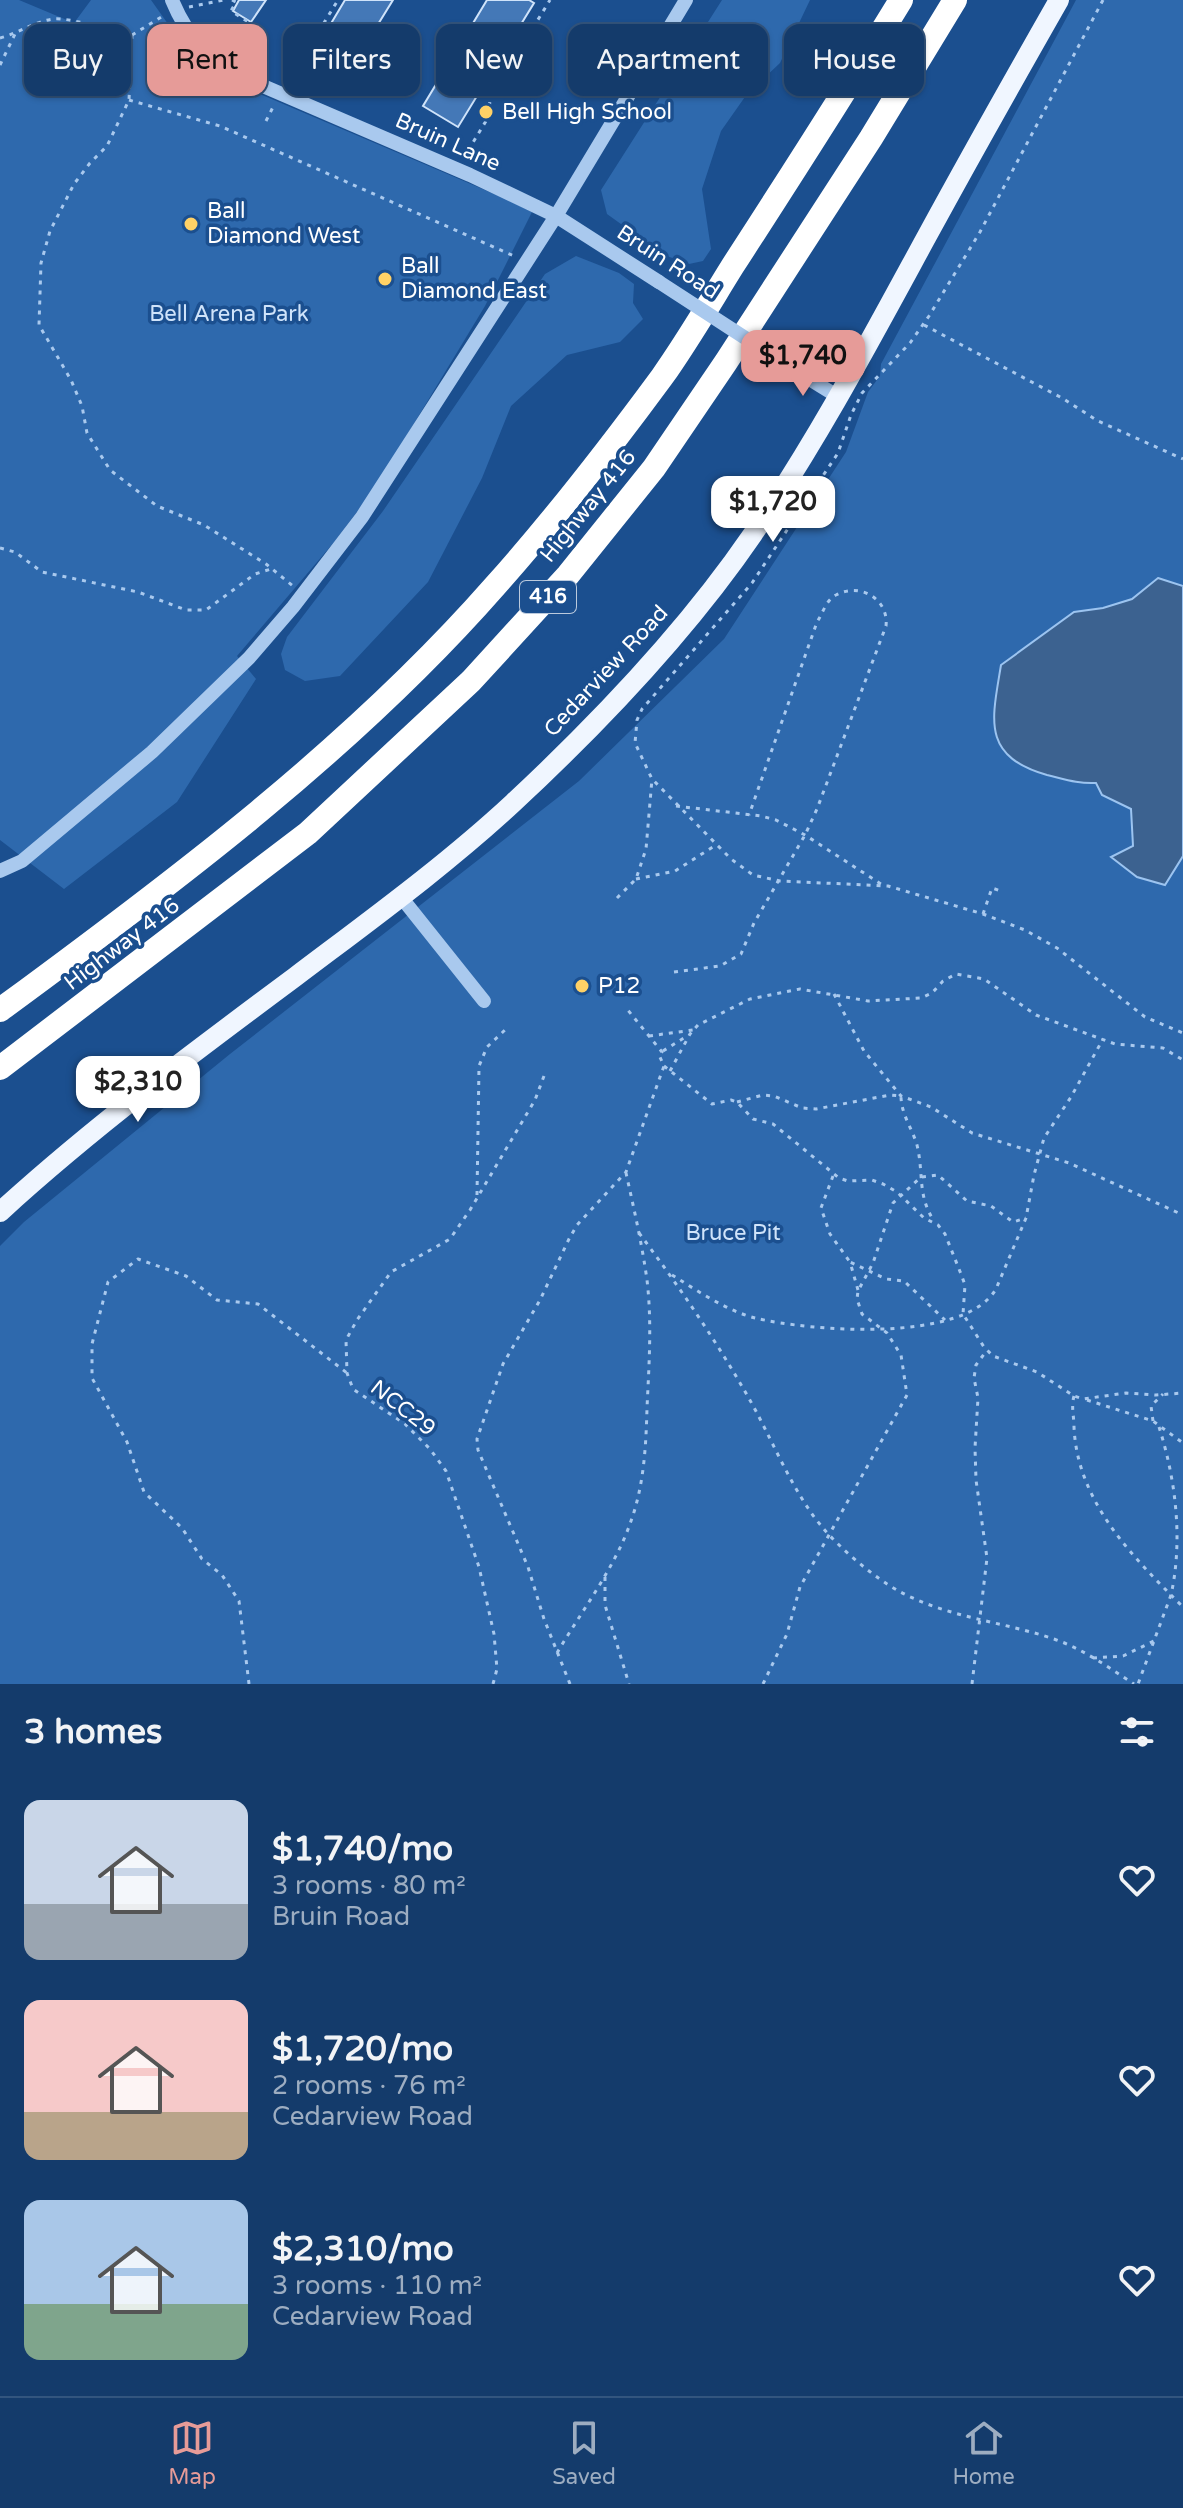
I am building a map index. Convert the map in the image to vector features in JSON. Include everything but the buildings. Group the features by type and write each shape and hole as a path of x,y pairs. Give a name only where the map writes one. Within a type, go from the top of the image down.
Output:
{"highway":[{"name":"Highway 416","path":"0,1010 91,943 292,784 416,668 493,589 544,529 663,375 901,0"},
{"name":"Highway 416","path":"0,1068 308,833 471,681 568,575 654,468 726,362 871,138 955,0"}],"main road":[{"name":"Cedarview Road","path":"0,1212 51,1165 158,1080 401,897 513,802 656,655 751,537 797,468 1059,0"}],"street":[{"path":"0,871 22,861 152,752 249,658 303,594 362,517 527,262 686,0"},
{"name":"Bruin Lane","path":"174,5 185,29 210,57 242,77 556,216"},
{"name":"Bruin Road","path":"556,216 837,396"},
{"path":"401,897 484,1001"}],"path":[{"path":"0,38 56,18 132,35 174,5 224,0"},
{"path":"232,0 236,2 231,11 251,24"},
{"path":"323,24 338,0"},
{"path":"448,166 457,150 466,154 489,116 490,98 550,0"},
{"path":"1103,0 980,232 923,324 910,343 862,393 838,453 752,583 642,709 637,720 635,743 652,779 676,806 753,875 780,881 882,885 983,914 1025,930 1057,948 1145,1017 1183,1033"},
{"path":"0,65 15,34"},
{"path":"132,35 129,100 107,146 74,184 50,231 41,263 39,325 71,380 82,406 87,433 110,470 157,506 204,525 303,594"},
{"path":"266,121 283,90"},
{"path":"129,100 220,126 527,262"},
{"path":"923,324 1062,398 1098,421 1183,459"},
{"path":"0,548 15,552 42,572 138,592 186,610 206,610 255,574 271,569"},
{"path":"674,972 720,966 741,954 754,923 805,835 886,626 886,614 871,594 859,591 838,594 830,599 817,622 749,815"},
{"path":"617,898 636,879 646,849 652,779"},
{"path":"676,806 776,820 882,885"},
{"path":"636,879 675,871 716,845"},
{"path":"983,914 992,888 1001,891"},
{"path":"936,1224 924,1218 900,1196 872,1180 848,1181 833,1174 773,1124 753,1119 737,1102 731,1100 712,1104 664,1066 659,1055 707,1019 774,992 800,989 868,1001 921,998 956,974 984,979 1036,1015 1131,1047 1155,1046 1183,1060"},
{"path":"834,994 864,1051 901,1096 916,1143 922,1201 945,1234 965,1285 963,1314 987,1350 993,1356 1037,1372 1074,1396 1153,1421 1183,1443"},
{"path":"627,1009 662,1052"},
{"path":"477,1199 479,1066 487,1047 506,1029"},
{"path":"649,1036 692,1032"},
{"path":"670,1071 692,1032"},
{"path":"669,1273 711,1300 752,1317 800,1325 920,1326 963,1314 991,1297 1026,1218 1044,1138 1103,1039"},
{"path":"570,1684 528,1567 478,1450 477,1439 503,1364 540,1300 569,1239 577,1225 626,1172 664,1066"},
{"name":"NCC29","path":"493,1684 497,1669 494,1634 479,1567 446,1471 405,1424 353,1389 347,1373 346,1340 391,1272 450,1239 535,1100 544,1076"},
{"path":"737,1102 763,1095 774,1096 802,1108 816,1109 890,1095 901,1096 931,1107 972,1133 1091,1172 1183,1215"},
{"path":"557,1653 631,1523 646,1450 650,1346 647,1283 626,1172"},
{"path":"763,1684 787,1634 800,1587 907,1395 901,1355 881,1328 862,1314 850,1262 830,1234 821,1208 833,1174"},
{"path":"858,1290 869,1270 888,1213 900,1196 921,1177 938,1175 967,1201 991,1206 1013,1222 1018,1223 1026,1218"},
{"path":"639,1233 669,1273 747,1395 810,1509 828,1533 885,1583 920,1602 1053,1639 1136,1684 1178,1572 1179,1549 1170,1460 1159,1427"},
{"path":"249,1684 239,1601 222,1575 202,1559 182,1528 144,1492 127,1442 92,1378 92,1344 108,1282 138,1259 186,1276 217,1300 258,1304 347,1373"},
{"path":"850,1262 886,1279 904,1281 945,1321"},
{"path":"972,1684 987,1558 976,1480 978,1398 974,1378 976,1365 987,1350"},
{"path":"1083,1399 1126,1393 1183,1393"},
{"path":"1153,1421 1151,1406 1163,1394"},
{"path":"1074,1396 1077,1459 1093,1500 1130,1553 1183,1607"},
{"path":"604,1573 605,1605 629,1684"},
{"path":"1093,1658 1123,1656 1154,1641"}],"green space":[{"name":"Bell Arena Park","path":"0,0 19,0 74,23 91,0 151,0 168,24 147,24 147,96 265,96 532,212 485,306 375,488 335,541 237,656 256,679 177,802 64,889 0,840"},
{"path":"722,0 810,0 799,24 784,24 784,55 768,74 768,24 707,24"},
{"name":"Bruce Pit","path":"1076,0 1183,0 1183,1684 0,1684 0,1246 24,1222 230,1054 579,781 724,639 846,452 868,392 880,376 881,364"},
{"path":"661,96 746,96 721,131 702,189 711,249 703,261 689,264 664,255 607,214 601,190"},
{"path":"576,256 619,273 634,284 633,303 643,319 620,342 567,355 511,406 482,478 428,582 340,676 305,681 285,670 281,654 287,637 383,511 545,274"}],"shaded area":[{"path":"1158,578 1183,586 1183,856 1165,885 1137,877 1111,857 1133,846 1131,809 1102,795 1096,783 1047,775 1011,758 1001,746 994,719 1001,665 1074,612 1103,608 1132,599"}],"place":[{"name":"Bell High School","path":"486,112"},
{"name":"Ball Diamond West","path":"191,224"},
{"name":"Ball Diamond East","path":"385,279"},
{"name":"P12","path":"582,986"}]}
